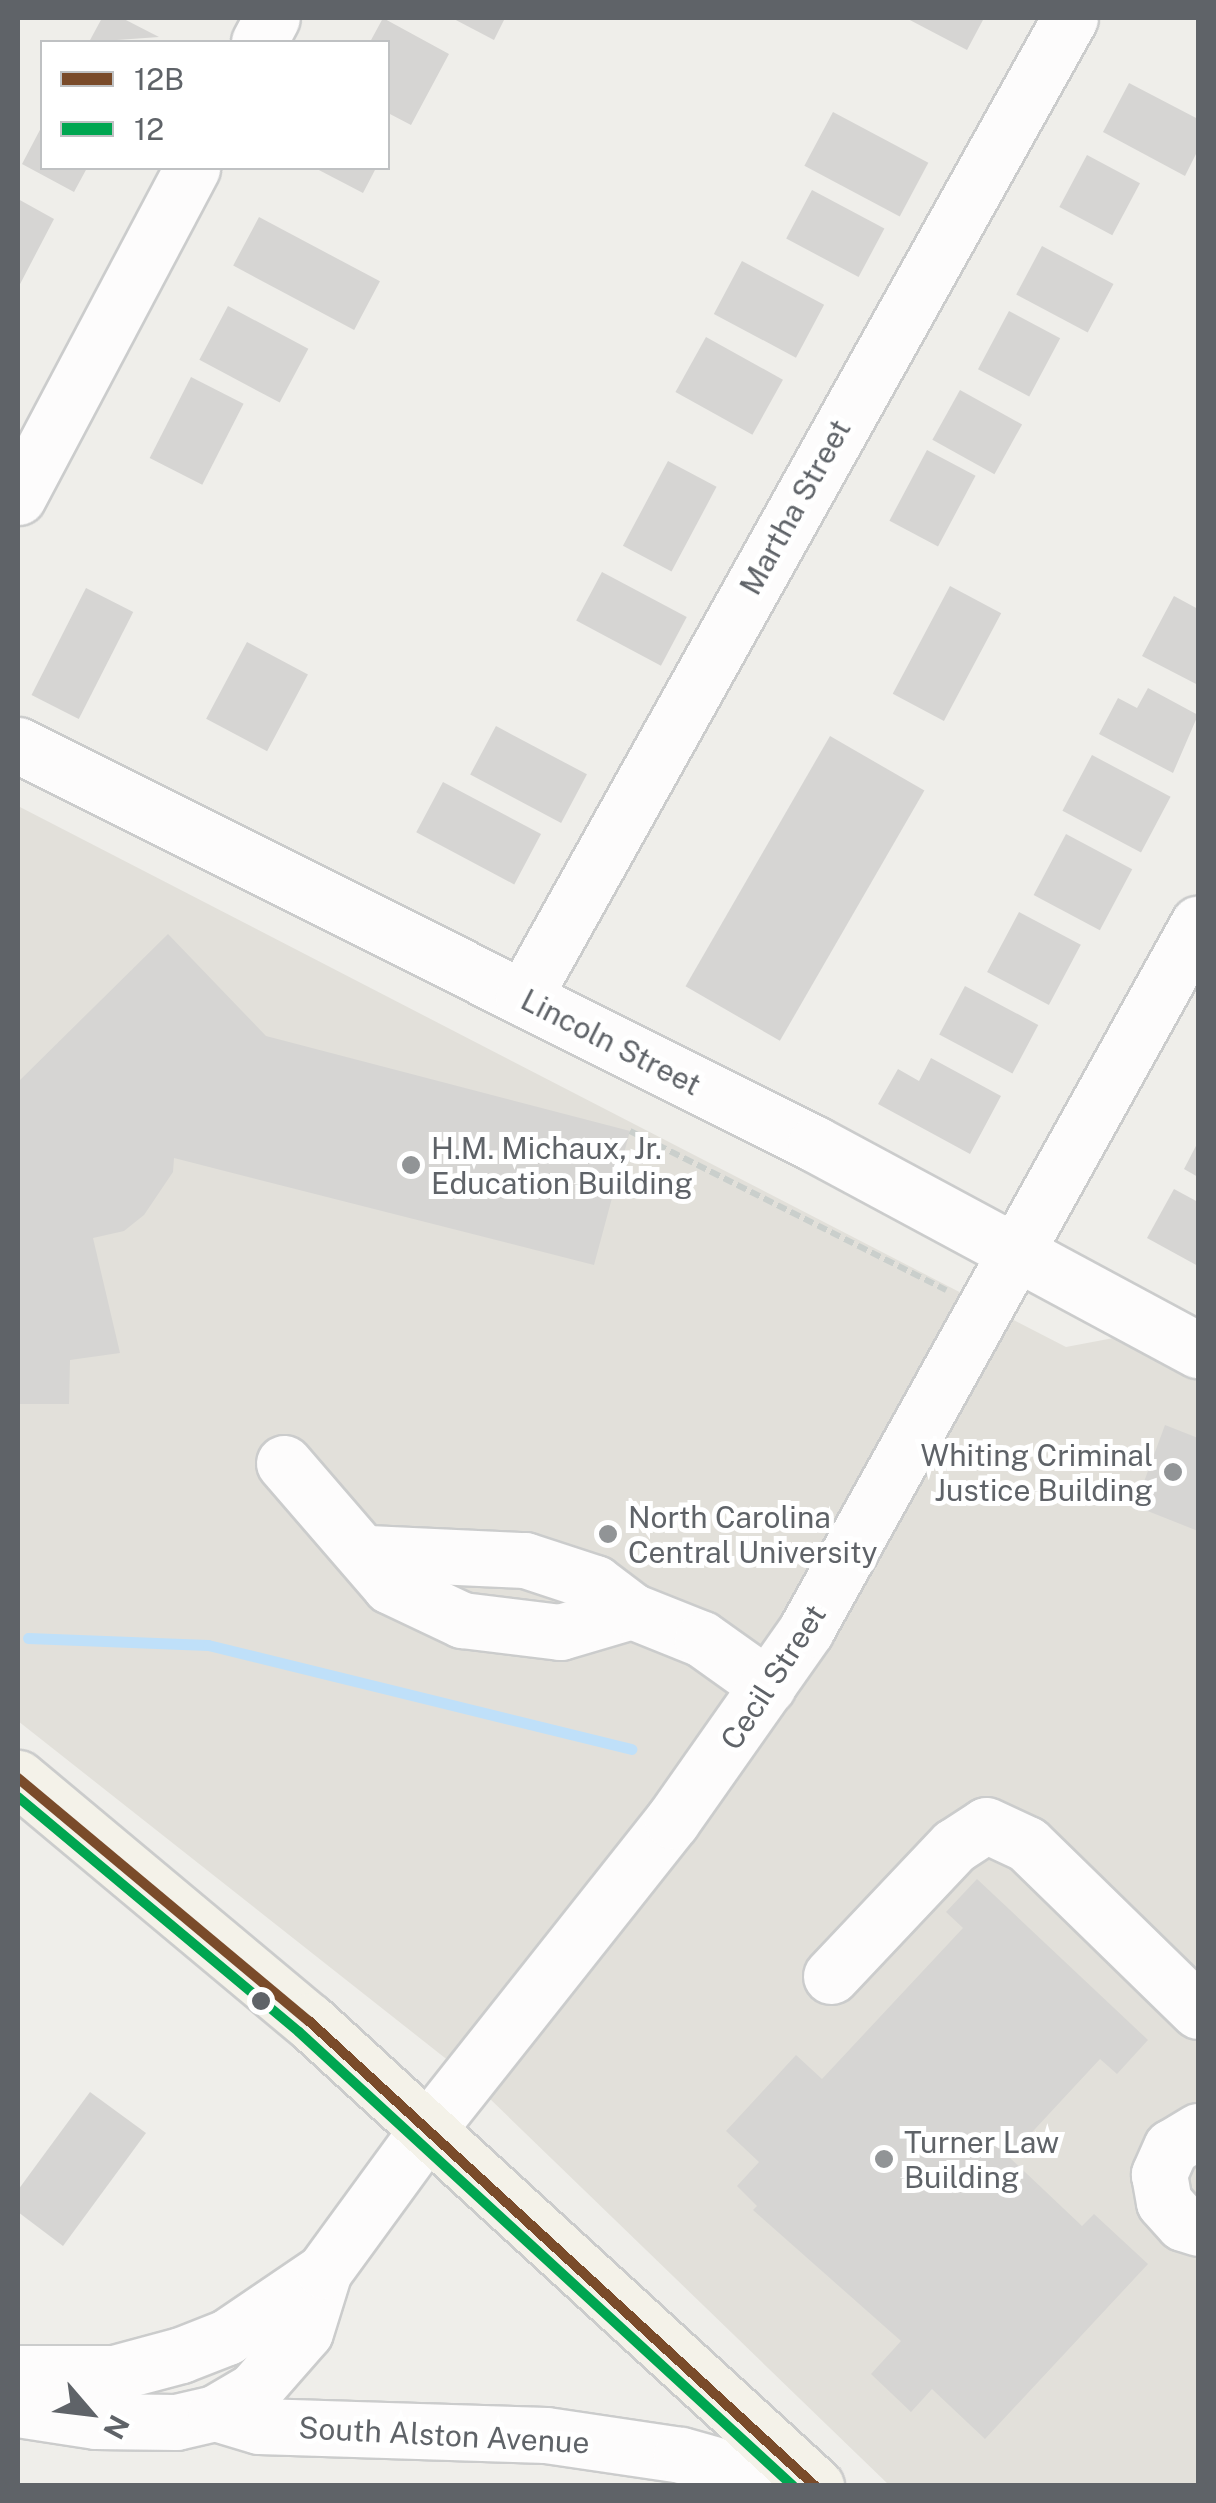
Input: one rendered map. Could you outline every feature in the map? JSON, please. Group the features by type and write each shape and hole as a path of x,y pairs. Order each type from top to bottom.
{"main road":[{"path":"18,1778 309,2021 816,2486"}],"street":[{"path":"260,40 272,18"},
{"name":"Martha Street","path":"523,998 1070,18"},
{"path":"18,497 191,170"},
{"name":"Lincoln Street","path":"18,745 523,998 1198,1350"},
{"name":"Cecil Street","path":"18,2409 96,2421 176,2422 214,2413 254,2390 305,2332 324,2271 427,2130 672,1821 768,1686 870,1525 1198,924"},
{"path":"284,1463 368,1553 525,1560 595,1583 632,1611 702,1639 768,1686"},
{"path":"831,1976 954,1846 986,1825 1027,1844 1198,2011"},
{"path":"1198,2131 1171,2147 1160,2174 1164,2202 1183,2223 1198,2228"},
{"name":"Cecil Street","path":"18,2372 114,2373 181,2355 227,2337 324,2271"},
{"name":"South Alston Avenue","path":"214,2413 260,2426 546,2435 681,2455 790,2486"}],"path":[{"path":"630,1131 958,1296"}],"shaded area":[{"name":"North Carolina Central University","path":"18,806 1066,1347 1198,1322 1198,2485 889,2485 459,2069 18,1721"}],"building":[{"path":"102,18 122,18 159,37 117,40 90,40"},
{"path":"383,18 449,54 411,125 390,114 390,40 371,40"},
{"path":"452,18 505,18 494,40"},
{"path":"906,18 984,18 967,50"},
{"path":"1129,83 1198,119 1198,150 1185,176 1103,132"},
{"path":"833,112 928,163 900,217 804,166"},
{"path":"40,130 40,170 86,170 74,192 22,164"},
{"path":"1087,155 1140,183 1112,235 1059,207"},
{"path":"319,170 375,170 363,193"},
{"path":"812,190 884,228 859,277 786,239"},
{"path":"18,199 54,219 18,288"},
{"path":"259,217 380,281 354,330 233,266"},
{"path":"1042,246 1114,284 1088,333 1016,295"},
{"path":"742,261 824,305 796,358 714,314"},
{"path":"228,306 308,349 280,403 199,360"},
{"path":"1009,311 1060,338 1029,397 978,369"},
{"path":"706,337 783,380 752,435 675,392"},
{"path":"191,377 244,404 202,485 150,458"},
{"path":"960,390 1022,424 994,474 932,440"},
{"path":"927,450 976,476 938,546 889,521"},
{"path":"668,461 717,487 671,572 623,546"},
{"path":"602,572 687,617 661,666 576,621"},
{"path":"950,586 1001,613 944,721 893,694"},
{"path":"86,588 133,612 79,719 32,695"},
{"path":"1174,596 1198,609 1198,685 1142,656"},
{"path":"247,642 308,674 267,751 206,719"},
{"path":"1148,688 1198,715 1173,773 1099,734 1118,698 1137,708"},
{"path":"496,726 587,774 561,823 470,775"},
{"path":"830,736 924,790 780,1041 686,986"},
{"path":"1092,755 1171,797 1141,852 1062,811"},
{"path":"443,782 541,834 514,884 416,832"},
{"path":"1066,834 1132,869 1100,930 1034,895"},
{"path":"1019,912 1081,945 1049,1005 987,972"},
{"name":"H.M. Michaux, Jr. Education Building","path":"168,934 266,1036 630,1131 594,1265 174,1158 173,1172 144,1215 124,1231 93,1238 120,1353 70,1360 69,1404 18,1404 18,1082"},
{"path":"965,986 1038,1025 1012,1074 939,1035"},
{"path":"931,1058 1001,1096 970,1154 878,1104 898,1069 919,1081"},
{"path":"1198,1142 1198,1177 1184,1169"},
{"path":"1174,1189 1198,1202 1198,1266 1147,1238"},
{"name":"Whiting Criminal Justice Building","path":"1165,1425 1198,1438 1198,1531 1135,1506"},
{"name":"Turner Law Building","path":"977,1879 1148,2040 1117,2074 1100,2059 1009,2157 1082,2226 1094,2214 1148,2264 985,2439 932,2389 911,2412 871,2374 901,2341 753,2210 757,2206 737,2186 759,2162 726,2131 796,2055 822,2079 963,1928 946,1912"},
{"path":"90,2092 146,2133 63,2246 18,2212 18,2190"}],"waterway":[{"path":"28,1638 208,1645 631,1749"}],"transit line":[{"name":"12B","path":"18,1778 309,2021 815,2486"},
{"name":"12","path":"18,1797 299,2032 793,2486"}],"place":[{"name":"H.M. Michaux, Jr. Education Building","path":"411,1165"},
{"name":"Whiting Criminal Justice Building","path":"1173,1472"},
{"name":"North Carolina Central University","path":"608,1534"},
{"name":"Turner Law Building","path":"884,2159"}]}
